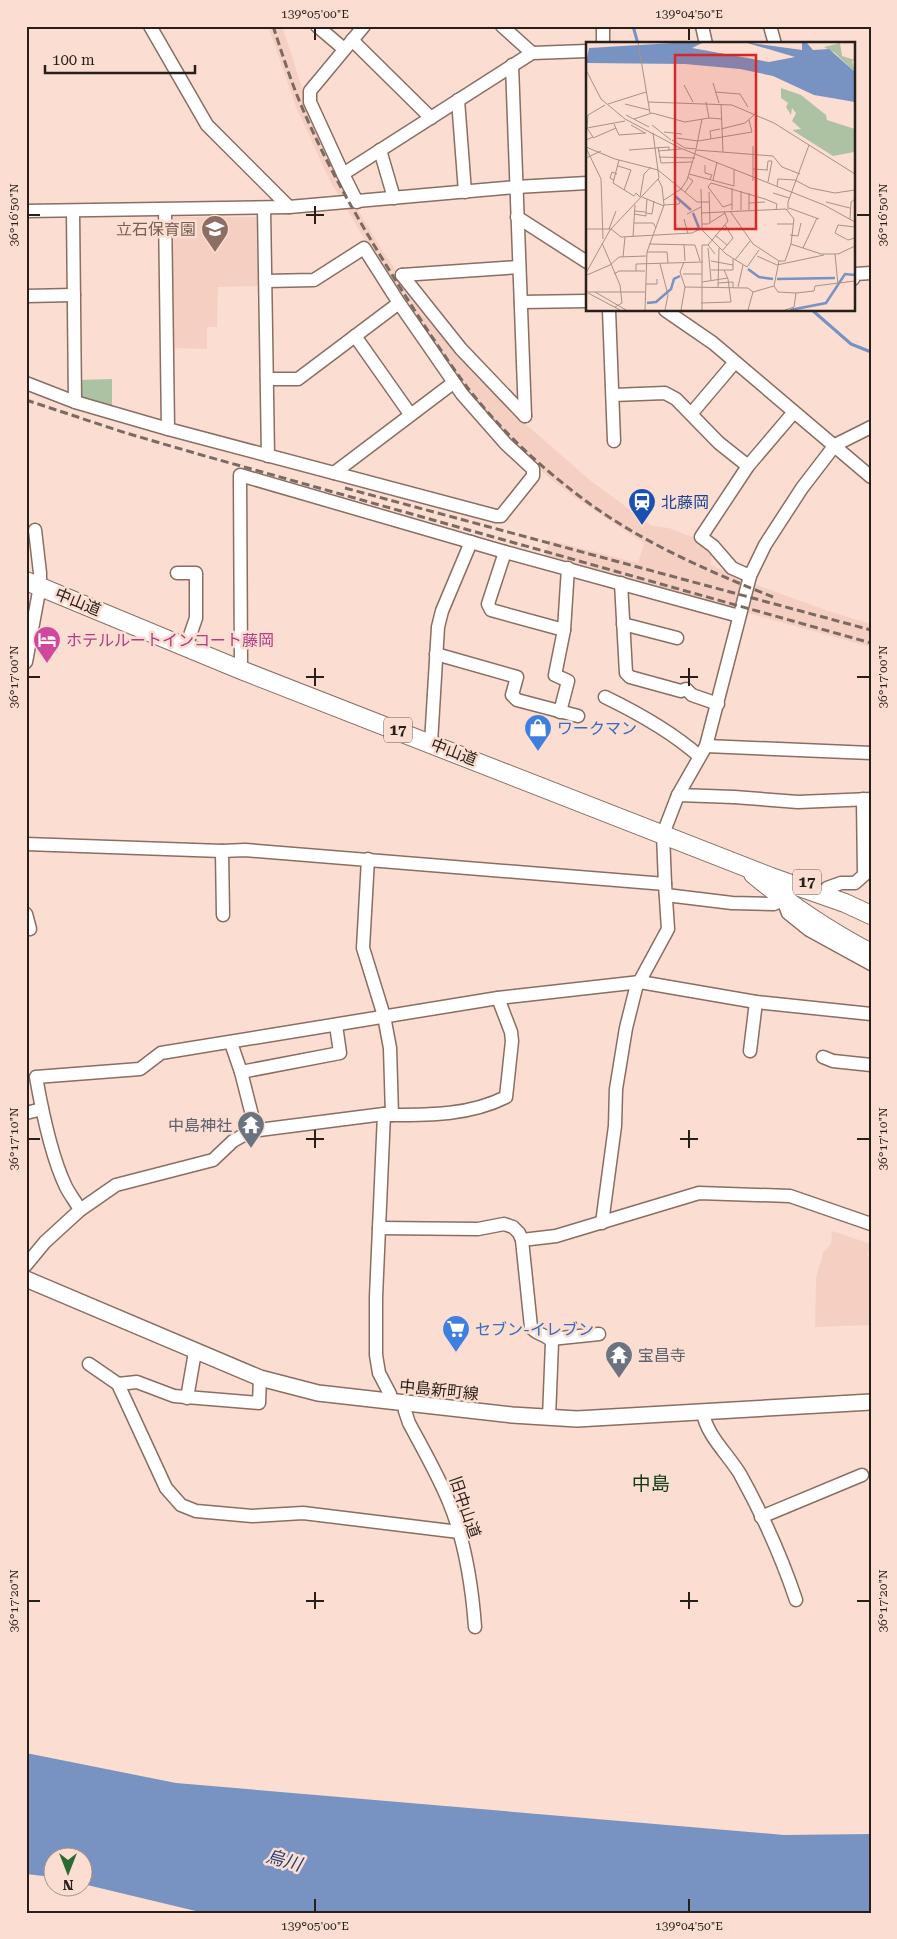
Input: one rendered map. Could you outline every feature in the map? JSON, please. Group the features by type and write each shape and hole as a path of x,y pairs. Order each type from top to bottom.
{"highway":[{"name":"中山道","path":"33,584 241,670 771,877 845,903 871,916"},
{"name":"17","path":"741,864 871,903"},
{"path":"741,864 783,900 833,933 871,953"},
{"name":"中山道","path":"771,877 871,927"}],"main road":[{"name":"中島新町線","path":"26,1279 194,1352 260,1378 306,1392 549,1418 577,1419 871,1402"}],"street":[{"path":"150,26 208,125 289,207"},
{"path":"317,26 348,45 431,118"},
{"path":"357,202 310,102 309,95 310,91 364,26"},
{"path":"502,26 532,53"},
{"path":"603,26 603,42"},
{"path":"702,26 706,42"},
{"path":"770,26 774,42"},
{"path":"343,174 532,53 586,51"},
{"path":"512,65 525,416 460,349 402,275 519,267"},
{"path":"458,100 465,192"},
{"path":"380,150 394,198"},
{"path":"26,211 289,207 516,187 586,183"},
{"path":"264,208 268,456"},
{"path":"165,210 168,429"},
{"path":"73,211 75,402"},
{"path":"517,217 586,261"},
{"path":"26,384 75,402 168,429 501,516 533,476 533,469 506,444 453,383 399,304 364,248 314,280 266,281"},
{"path":"854,276 855,274 871,273"},
{"path":"26,296 74,294"},
{"path":"521,302 586,301"},
{"path":"267,379 298,379 399,304"},
{"path":"609,311 614,441"},
{"path":"666,311 714,343 871,477"},
{"path":"355,336 410,414"},
{"path":"691,414 735,362"},
{"path":"334,473 453,383"},
{"path":"612,395 665,393 676,399 719,443 748,466"},
{"path":"750,576 732,568 713,546 701,537 748,466 794,412"},
{"path":"602,1223 615,1126 616,1089 626,1028 640,982 668,929 663,834 678,795 702,751 718,704 750,576 765,545 802,488 835,445 871,427"},
{"path":"241,670 240,475 506,552 739,616"},
{"path":"26,662 33,584 40,572 35,530"},
{"path":"431,743 436,654 442,611 471,542"},
{"path":"506,552 488,604 492,610 564,630"},
{"path":"560,712 568,681 555,675 564,630 568,568"},
{"path":"177,573 196,573 196,618 186,647"},
{"path":"621,583 626,673 630,677 681,691 686,689 692,695 718,704"},
{"path":"623,624 677,638"},
{"path":"436,654 516,677 512,695 517,700 578,716"},
{"path":"605,697 629,709 684,743 702,751 871,753"},
{"path":"678,795 798,802 867,799 868,863 864,875 855,883 842,883 826,888"},
{"path":"26,844 245,850 368,859 666,890 732,902 774,904 783,900 788,913 809,930 871,964"},
{"path":"222,850 223,915"},
{"name":"旧中山道","path":"368,859 363,948 384,1016 390,1048 388,1114 380,1228 376,1355 380,1373 390,1394 405,1411 409,1423 449,1503 458,1532 474,1606 475,1627"},
{"path":"80,1210 66,1186 42,1109 36,1077 140,1069 161,1053 498,998 640,982 756,1002 871,1014"},
{"path":"26,1264 45,1242 80,1210 116,1185 213,1160 233,1142 251,1131 388,1114 445,1114 476,1108 506,1097 512,1041 511,1032 498,998"},
{"path":"750,1050 756,1002"},
{"path":"241,1072 340,1053 336,1025"},
{"path":"231,1043 241,1072 256,1131"},
{"path":"823,1057 833,1061 871,1065"},
{"path":"26,1113 42,1109"},
{"path":"522,1240 556,1236 699,1193 790,1196 871,1224"},
{"path":"380,1228 478,1229 504,1224 513,1227 519,1233 522,1240 531,1326 534,1332 551,1339 598,1334"},
{"path":"549,1418 551,1339"},
{"path":"187,1398 194,1352"},
{"path":"89,1364 118,1384 166,1488 180,1505 196,1512 252,1516 303,1513 458,1532"},
{"path":"118,1384 137,1382 174,1396 187,1398 259,1403 260,1378"},
{"path":"703,1412 707,1425 739,1474 761,1517 796,1600"},
{"path":"761,1517 862,1475"}],"shaded area":[{"path":"268,26 282,26 307,103 355,205 382,250 432,325 522,421 591,481 652,526 669,528 700,540 712,550 711,565 748,582 831,612 871,624 871,647 545,557 549,540 638,563 644,543 574,497 526,459 464,392 374,255 330,181 296,107"},
{"name":"立石保育園","path":"174,217 255,217 260,221 260,286 218,287 217,327 207,327 207,349 171,348 169,221"},
{"path":"832,1231 871,1244 871,1249 867,1255 871,1258 871,1325 815,1327 816,1278 823,1253 831,1244"}],"green space":[{"path":"112,379 112,408 84,399 79,393 79,380"}],"water":[{"name":"烏川","path":"26,1753 176,1783 784,1835 871,1834 871,1913 204,1913 92,1886 92,1846 42,1846 42,1876 26,1874"}],"waterway":[{"path":"633,26 637,42"},
{"path":"813,311 851,344 871,352"}],"railway":[{"path":"273,26 301,105 347,199 387,267 433,339 467,387 491,416 545,468 597,509 670,552 773,597"},
{"path":"26,400 126,433 198,454 871,643"},
{"path":"345,488 871,630"}],"place":[{"name":"立石保育園","path":"215,253"},
{"name":"北藤岡","path":"642,526"},
{"name":"ホテルルートインコート藤岡","path":"47,664"},
{"name":"ワークマン","path":"538,752"},
{"name":"中島神社","path":"251,1149"},
{"name":"セブン-イレブン","path":"456,1353"},
{"name":"宝昌寺","path":"619,1379"}],"district":[{"name":"中島","path":"651,1483"}]}
